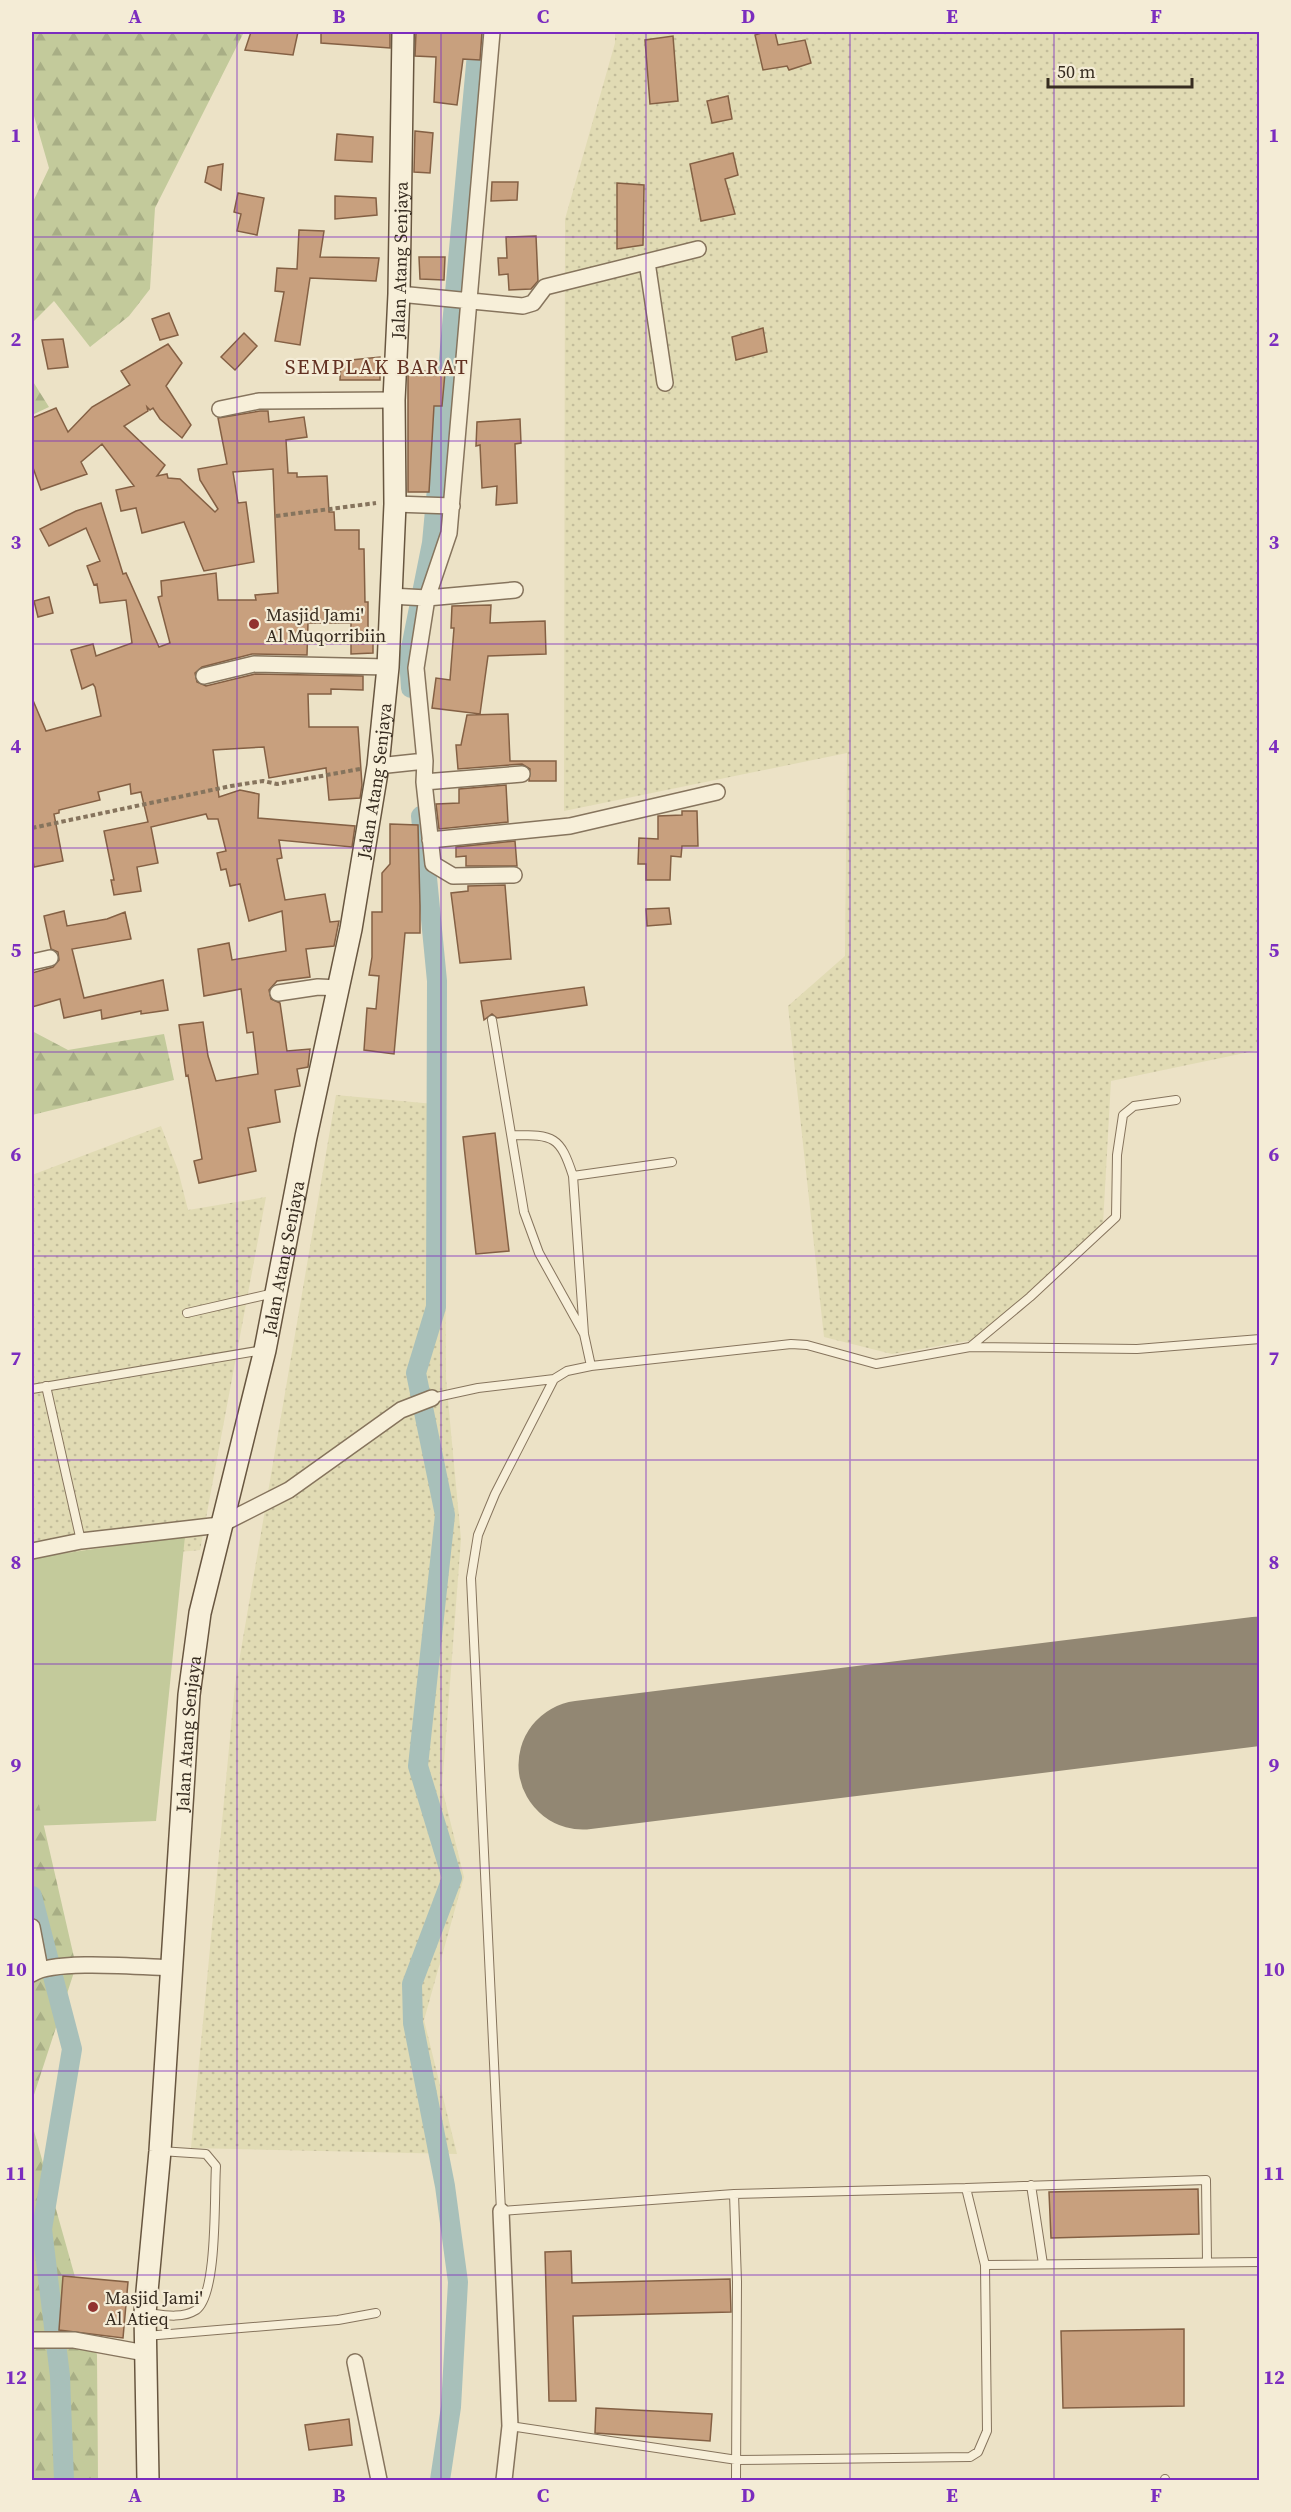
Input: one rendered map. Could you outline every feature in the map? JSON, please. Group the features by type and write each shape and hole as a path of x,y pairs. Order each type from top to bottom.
{"main road":[{"name":"Jalan Atang Senjaya","path":"148,2481 145,2313 160,2151 189,1695 200,1613 265,1350 306,1137 340,988 378,766 394,596 394,400 399,294 403,32"}],"street":[{"path":"492,32 446,548 425,598 416,668 424,782 433,864 453,876 514,875"},
{"path":"399,294 468,302 528,305 545,287 698,249"},
{"path":"646,262 665,383"},
{"path":"220,409 259,401 394,400"},
{"path":"395,502 448,506"},
{"path":"394,596 425,598 515,590"},
{"path":"204,676 254,664 388,667"},
{"path":"378,766 423,761"},
{"path":"424,782 522,774"},
{"path":"430,840 570,826 717,792"},
{"path":"32,962 50,958"},
{"path":"278,993 318,987 340,988"},
{"path":"32,1551 81,1540 220,1525 289,1490 408,1406 432,1398"},
{"path":"32,1928 39,1970 98,1966 171,1968"},
{"path":"501,2211 510,2426 504,2481"},
{"path":"37,2340 145,2345"},
{"path":"355,2362 379,2481"}],"lane":[{"path":"492,1020 530,1233 584,1334"},
{"path":"970,1347 1029,1297 1116,1217 1117,1155 1123,1115 1134,1106 1176,1100"},
{"path":"513,1135 545,1135 558,1142 565,1152 573,1176 584,1334 591,1366"},
{"path":"573,1176 672,1162"},
{"path":"187,1313 276,1293"},
{"path":"432,1398 478,1388 554,1379 567,1371 591,1366 791,1344 807,1345 876,1364 970,1347 1137,1348 1260,1339"},
{"path":"32,1389 265,1350"},
{"path":"554,1379 495,1494 478,1535 471,1578 501,2211 734,2194 1206,2180 1207,2261"},
{"path":"46,1386 81,1540"},
{"path":"145,2313 185,2315 199,2309 211,2284 216,2166 206,2154 160,2151"},
{"path":"1031,2186 1043,2264"},
{"path":"510,2426 737,2460 970,2457 978,2452 987,2431 985,2265 966,2188"},
{"path":"734,2194 736,2481"},
{"path":"985,2265 1260,2262"},
{"path":"145,2345 376,2313"}],"path":[{"path":"276,516 395,502"},
{"path":"32,828 231,786 263,781 277,784 378,766"}],"shaded area":[{"path":"615,32 1259,32 1259,1050 1111,1081 1103,1224 984,1338 892,1354 824,1337 788,1006 845,956 847,753 564,811 565,219 615,43"},
{"path":"336,1095 445,1105 446,1379 461,1539 442,1788 464,1877 424,2020 457,2154 191,2148 235,1685"},
{"path":"161,1126 178,1170 188,1210 266,1197 200,1550 32,1566 32,1175"}],"green space":[{"path":"32,32 244,32 155,208 150,289 129,316 90,347 54,301 32,323 32,204 49,168 32,109"},
{"path":"32,380 49,407 32,415"},
{"path":"32,1031 68,1050 164,1034 174,1080 32,1115"},
{"path":"185,1536 156,1821 32,1826 32,1558"},
{"path":"32,1774 76,1966 32,2101"},
{"path":"32,2124 97,2355 98,2480 32,2480"}],"building":[{"path":"251,32 298,32 293,55 245,50"},
{"path":"321,32 390,32 390,48 321,43"},
{"path":"416,32 482,32 480,60 463,59 457,105 434,102 436,57 415,56"},
{"path":"775,32 778,45 805,40 811,63 789,70 787,66 763,70 755,35"},
{"path":"673,36 678,101 650,104 645,40"},
{"path":"728,96 732,119 712,123 707,101"},
{"path":"415,131 433,133 430,173 414,172"},
{"path":"337,134 373,137 372,162 335,160"},
{"path":"733,153 738,175 725,179 735,214 701,221 690,164"},
{"path":"223,164 221,190 205,182 208,167"},
{"path":"492,182 518,182 517,200 491,201"},
{"path":"617,183 644,185 643,245 617,249"},
{"path":"238,193 264,198 257,235 237,231 241,214 234,212"},
{"path":"335,196 376,198 377,215 335,219"},
{"path":"299,230 324,231 320,257 379,258 376,281 310,278 300,345 275,341 284,292 275,291 277,268 297,269"},
{"path":"536,236 538,281 531,289 509,290 508,274 499,275 498,258 507,258 506,237"},
{"path":"419,257 445,257 444,280 420,279"},
{"path":"169,313 178,335 160,340 152,319"},
{"path":"763,328 767,352 736,360 732,337"},
{"path":"244,333 257,346 235,370 221,357"},
{"path":"63,339 68,367 48,369 42,340"},
{"path":"168,344 182,363 166,386 191,425 182,438 160,419 153,408 150,410 147,407 148,411 124,426 165,465 157,476 167,474 168,478 180,479 215,512 218,509 200,480 198,469 227,464 218,418 260,411 268,411 269,422 304,417 307,437 286,440 288,473 297,473 297,477 327,476 329,512 334,512 335,530 359,530 359,549 364,549 368,635 373,635 373,653 351,654 351,623 308,623 307,655 252,654 202,667 195,673 197,682 206,686 255,674 363,676 363,690 331,689 331,694 308,694 309,727 358,727 362,785 360,798 329,800 326,768 269,778 264,747 213,750 219,797 240,790 259,794 258,818 355,826 352,847 279,840 282,858 277,859 285,900 325,894 330,922 339,921 334,946 306,949 310,977 277,981 269,990 271,999 280,1003 287,1051 310,1049 308,1067 297,1069 300,1086 275,1090 280,1122 248,1128 256,1171 199,1183 194,1161 202,1159 179,1025 203,1022 208,1056 216,1081 258,1074 253,1032 247,1033 241,989 204,996 198,949 229,943 232,960 286,951 282,911 249,921 240,884 230,886 226,869 221,870 217,853 226,851 218,819 208,819 206,814 151,827 158,863 137,867 141,891 114,895 111,880 114,880 104,831 148,822 141,792 131,794 130,784 98,792 100,800 59,810 59,813 54,814 63,861 34,867 32,854 32,698 46,731 101,716 95,687 93,684 82,689 71,650 93,644 96,656 132,643 126,600 100,603 97,584 94,585 87,566 100,561 86,528 49,546 40,529 76,511 101,503 123,574 126,573 159,647 170,643 158,597 162,596 161,581 216,573 218,600 256,600 255,595 278,593 273,469 233,472 238,503 246,502 254,562 204,571 184,522 142,533 136,508 121,511 116,490 134,486 102,444 81,462 87,474 41,490 32,465 32,418 56,408 68,432 92,407 130,385 121,371"},
{"path":"380,357 380,380 340,380 341,361"},
{"path":"408,370 445,373 442,406 434,406 429,492 408,492"},
{"path":"520,419 521,443 515,444 517,503 496,505 497,486 482,488 480,445 476,446 477,422"},
{"path":"49,597 53,613 38,617 34,601"},
{"path":"491,605 490,623 545,621 546,654 488,656 480,714 432,708 436,678 450,680 454,628 451,628 452,606"},
{"path":"508,714 510,761 556,761 556,781 529,781 530,769 522,764 458,769 456,745 461,745 467,715"},
{"path":"506,785 508,822 439,829 436,804 459,803 459,789"},
{"path":"682,811 697,811 698,846 682,846 681,857 671,856 670,880 646,880 646,864 638,864 639,838 658,839 658,816 682,815"},
{"path":"390,824 418,825 420,906 420,933 405,933 394,1054 364,1050 367,1008 376,1009 379,976 369,975 372,957 372,912 382,912 382,873 390,864"},
{"path":"515,841 517,866 466,866 466,856 456,857 456,847"},
{"path":"505,885 511,959 460,963 451,893 468,891 468,886"},
{"path":"669,908 671,924 647,926 646,909"},
{"path":"64,911 67,926 107,919 125,912 131,939 72,949 84,998 163,980 168,1010 141,1014 141,1011 102,1019 101,1010 64,1018 60,999 32,1007 32,973 53,967 59,960 58,952 51,949 44,916"},
{"path":"584,987 587,1005 497,1018 492,1014 484,1020 481,1001"},
{"path":"495,1133 509,1251 476,1254 463,1137"},
{"path":"1198,2189 1199,2234 1051,2238 1049,2192"},
{"path":"571,2251 572,2283 730,2279 731,2312 573,2316 576,2401 549,2401 545,2252"},
{"name":"Masjid Jami' Al Atieq","path":"63,2276 128,2282 123,2338 59,2330"},
{"path":"1184,2329 1184,2406 1063,2408 1061,2331"},
{"path":"596,2408 712,2414 710,2441 595,2433"},
{"path":"349,2419 352,2445 309,2450 305,2425"}],"waterway":[{"path":"411,688 409,658 432,543 479,32"},
{"path":"421,816 437,981 436,1307 416,1373 445,1515 418,1766 452,1878 412,1984 413,2023 445,2186 458,2282 451,2407 440,2480"},
{"path":"32,1896 72,2049 42,2229 60,2376 64,2480"}],"runway":[{"path":"583,1765 1260,1681"}],"place":[{"name":"Masjid Jami' Al Muqorribiin","path":"254,624"},
{"name":"Masjid Jami' Al Atieq","path":"93,2307"}],"district":[{"name":"SEMPLAK BARAT","path":"377,366"}]}
